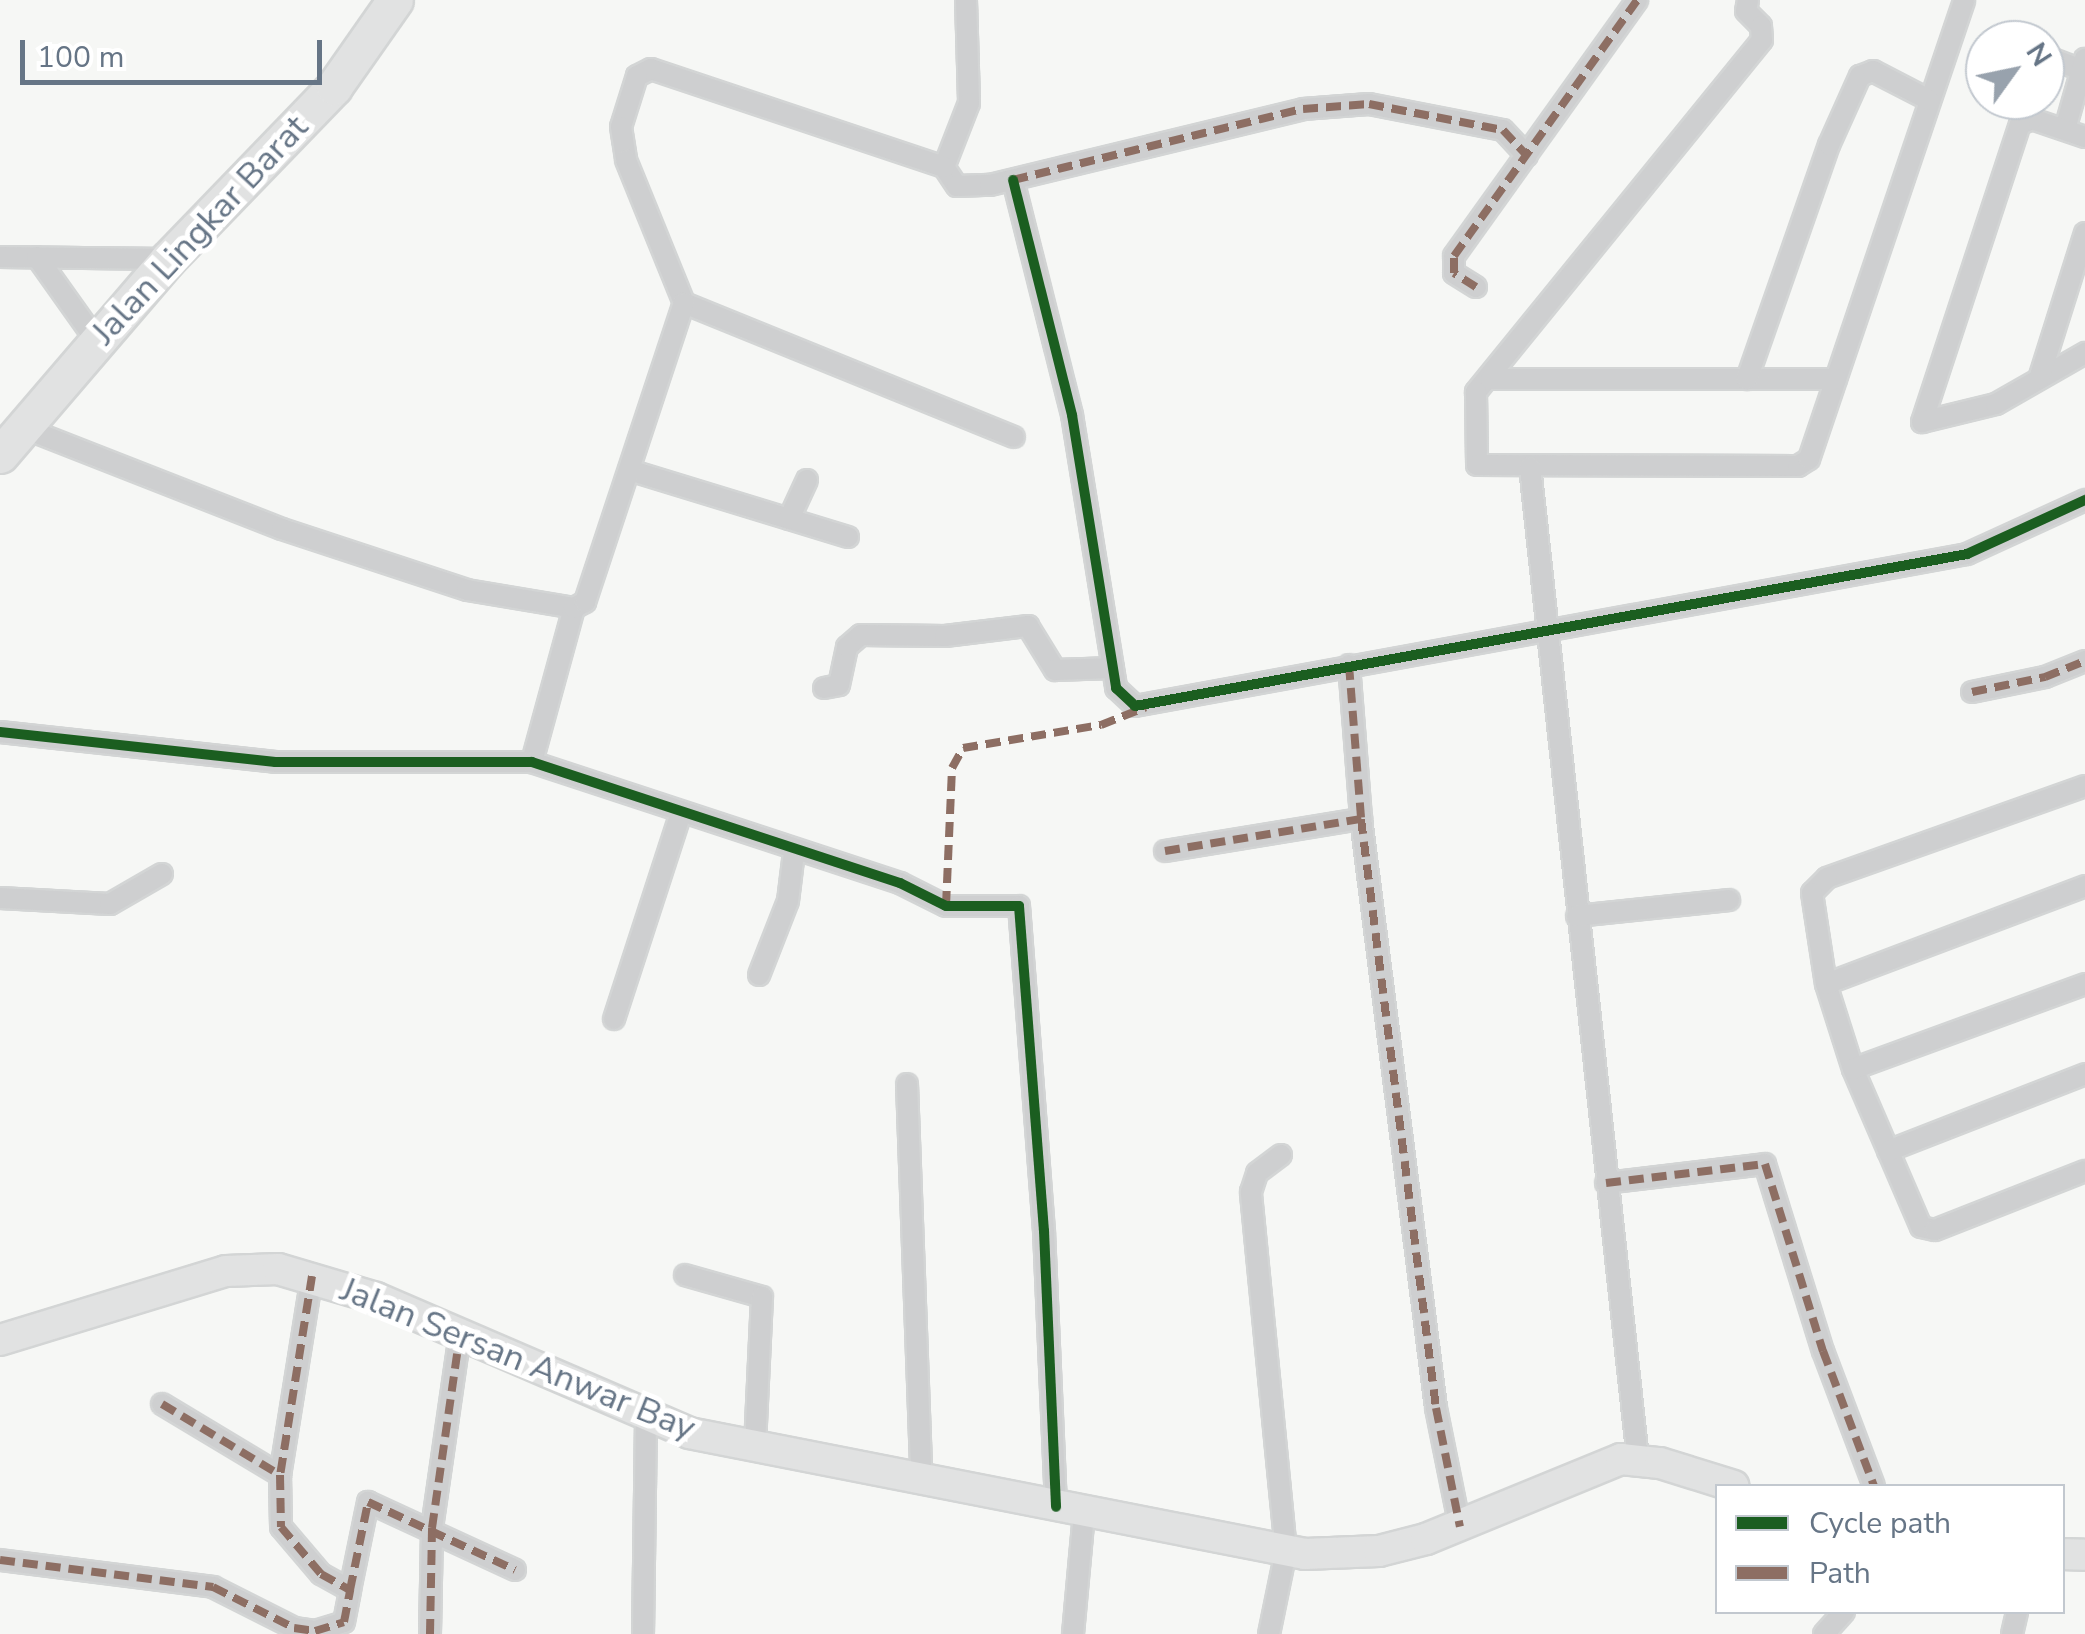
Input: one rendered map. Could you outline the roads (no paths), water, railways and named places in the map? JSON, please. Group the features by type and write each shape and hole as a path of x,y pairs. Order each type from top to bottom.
{"highway":[{"name":"Jalan Lingkar Barat","path":"10,440 168,260 334,87 394,0"}],"main road":[{"name":"Jalan Sersan Anwar Bay","path":"0,1340 252,1266 312,1276 460,1334 646,1420 754,1448 921,1474 1070,1509 1286,1551 1379,1551 1460,1527 1591,1467 1638,1459 1727,1484"}],"street":[{"path":"944,167 969,103 966,0"},
{"path":"1476,287 1460,279 1452,261 1637,0"},
{"path":"1748,0 1746,11 1760,26 1762,40 1476,396 1476,463 1530,467 1803,464 1836,379 1964,0"},
{"path":"2065,128 2083,65"},
{"path":"10,440 448,584 574,608 585,602 684,303 622,144 623,115 642,70 944,167 957,186 1013,180 1303,109 1369,104 1504,130 1527,156"},
{"path":"1747,379 1828,145 1860,76 1872,71 1929,100"},
{"path":"2085,137 2032,119 2020,124 1922,422 1978,411 2085,354"},
{"path":"1013,180 1072,415 1121,699 1148,706 1349,665 1968,554 2085,500"},
{"path":"2039,379 2084,242"},
{"path":"0,257 168,260"},
{"path":"38,257 96,340"},
{"path":"684,303 1014,437"},
{"path":"1491,379 1836,379"},
{"path":"1530,467 1638,1459"},
{"path":"630,470 848,537"},
{"path":"789,519 807,480"},
{"path":"532,762 574,608"},
{"path":"824,688 839,685 847,647 861,635 1028,626 1055,670 1113,668"},
{"path":"1972,692 2045,678 2085,661"},
{"path":"1349,665 1361,819 1436,1408 1460,1527"},
{"path":"0,732 275,762 532,762 794,852 900,883 946,906 1019,906 1070,1509 1073,1634"},
{"path":"2085,786 1820,881 1812,908 1826,984 1853,1070 1918,1224 1929,1230 2085,1170"},
{"path":"614,1019 681,813"},
{"path":"1164,850 1361,819"},
{"path":"759,975 788,901 794,852"},
{"path":"0,898 110,904 162,874"},
{"path":"1826,984 2085,886"},
{"path":"1577,916 1729,900"},
{"path":"1853,1070 2085,984"},
{"path":"1888,1151 2085,1074"},
{"path":"907,1084 921,1474"},
{"path":"1269,1634 1286,1551 1251,1192 1262,1166 1281,1155"},
{"path":"1606,1183 1766,1164 1822,1351 1873,1484"},
{"path":"312,1276 280,1475 281,1527 320,1574 350,1590"},
{"path":"685,1276 762,1297 754,1448"},
{"path":"430,1634 432,1528 460,1334"},
{"path":"162,1404 280,1475"},
{"path":"643,1634 646,1420"},
{"path":"0,1560 213,1587 294,1628 315,1632 344,1622 364,1505 381,1504 514,1570"},
{"path":"1824,1634 1842,1614"}]}
